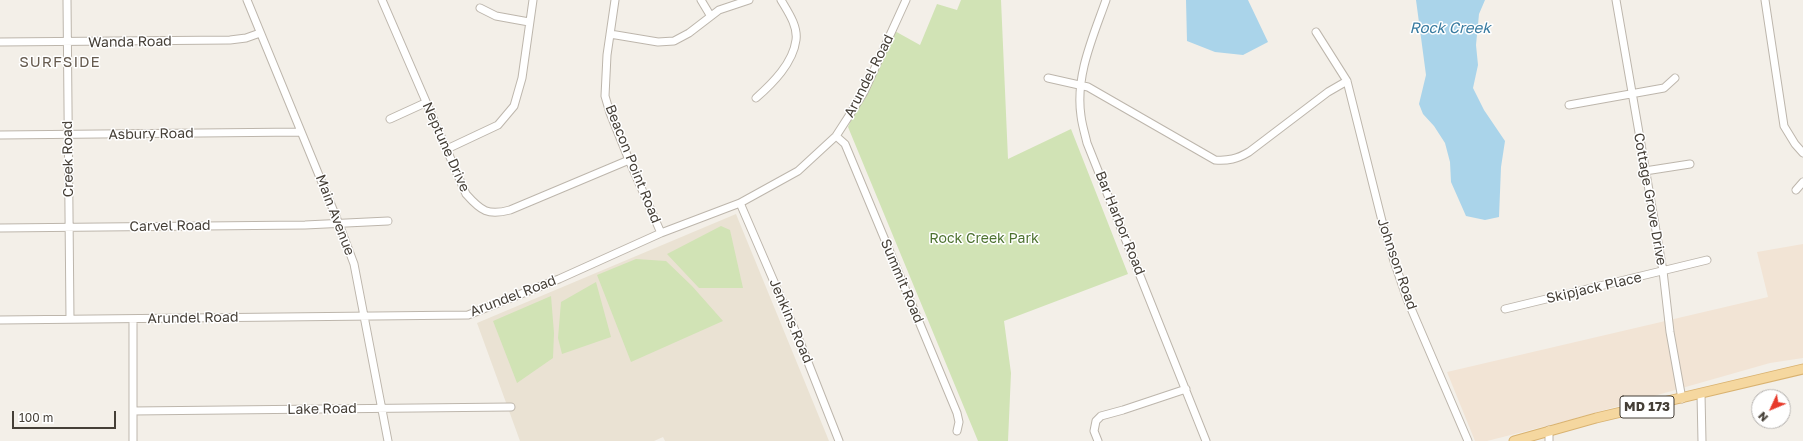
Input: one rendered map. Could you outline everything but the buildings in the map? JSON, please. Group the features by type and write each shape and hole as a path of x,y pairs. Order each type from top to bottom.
{"main road":[{"name":"MD 173","path":"1514,441 1549,430 1803,369"}],"street":[{"name":"Creek Road","path":"67,0 67,135 70,319"},
{"name":"Main Avenue","path":"247,0 354,264 388,441"},
{"name":"Neptune Drive","path":"382,0 425,103 466,194 482,211 500,213 510,210 629,160"},
{"path":"447,149 498,125 514,106 522,78 533,0"},
{"name":"Beacon Point Road","path":"615,0 607,55 605,96 610,113 629,160 661,233"},
{"path":"701,0 710,15"},
{"path":"610,34 658,42 674,41 689,33 710,15 728,6 749,0"},
{"path":"756,98 780,73 788,61 797,39 793,20 781,0"},
{"name":"Arundel Road","path":"0,320 468,315 559,279 661,233 740,203 798,171 836,136 864,92 906,0"},
{"name":"Bar Harbor Road","path":"1106,0 1086,60 1080,85 1081,115 1087,143 1206,441"},
{"name":"Cottage Grove Drive","path":"1616,0 1663,271 1670,332 1682,399"},
{"path":"1765,0 1784,126 1795,144 1803,153"},
{"path":"480,8 496,16 529,22"},
{"name":"Johnson Road","path":"1316,32 1347,81 1382,221 1394,261 1407,299 1468,441"},
{"name":"Wanda Road","path":"0,42 67,43 230,40 246,38 260,33"},
{"path":"1048,78 1088,87 1215,160 1226,161 1237,158 1249,152 1328,92 1347,81"},
{"path":"1569,105 1664,88 1675,78"},
{"path":"390,119 425,103"},
{"name":"Asbury Road","path":"0,136 301,132"},
{"name":"Summit Road","path":"836,136 845,144 957,413 959,422 957,431"},
{"path":"1646,171 1690,164"},
{"path":"1796,190 1803,182"},
{"name":"Jenkins Road","path":"740,203 800,342 839,441"},
{"name":"Carvel Road","path":"0,228 339,224 388,221"},
{"name":"Skipjack Place","path":"1505,309 1707,260"},
{"path":"133,319 133,441"},
{"path":"1098,441 1094,431 1096,421 1101,416 1186,389"},
{"path":"1701,394 1702,441"},
{"name":"Lake Road","path":"133,411 511,407"},
{"path":"1548,441 1549,430"}],"shaded area":[{"path":"736,214 829,441 665,441 663,437 654,441 520,441 477,323"},
{"path":"1803,244 1803,358 1770,363 1566,421 1487,441 1475,441 1447,372 1768,297 1757,252"}],"green space":[{"name":"Rock Creek Park","path":"961,0 1001,0 1008,159 1071,129 1128,274 1004,321 1011,373 1008,441 978,441 848,127 893,30 920,45 937,4 957,10"},
{"path":"721,226 730,230 743,288 699,288 667,254"},
{"path":"636,259 666,261 692,286 723,321 631,362 597,275"},
{"path":"596,282 611,337 562,354 558,338 561,302"},
{"path":"551,296 554,333 553,358 517,383 493,321"}],"water":[{"path":"1186,0 1248,0 1268,42 1243,55 1215,52 1187,41"},
{"name":"Rock Creek","path":"1416,0 1485,0 1479,14 1476,45 1478,65 1473,88 1484,110 1505,141 1501,167 1499,217 1485,220 1466,216 1451,182 1450,162 1445,143 1434,126 1423,114 1419,104 1426,75"}],"district":[{"name":"SURFSIDE","path":"60,62"}]}
